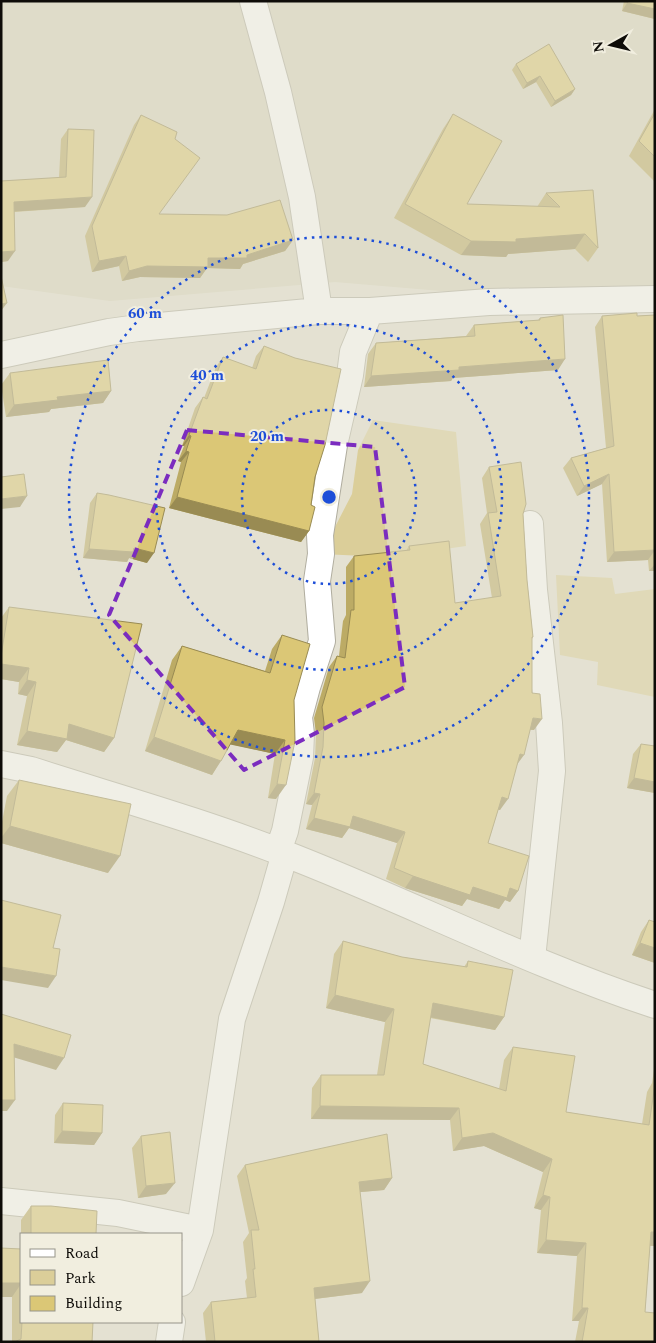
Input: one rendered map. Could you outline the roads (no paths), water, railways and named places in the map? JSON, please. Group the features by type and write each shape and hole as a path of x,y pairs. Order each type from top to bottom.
{"street":[{"path":"253,1 278,92 302,197 318,311"},
{"path":"1,355 108,332 318,311 370,311 489,302 655,300"},
{"path":"182,1280 200,1230 232,1019 271,902 300,757 301,734 299,717 322,641 317,581 321,554 320,535 334,445 350,375 353,352 370,311"},
{"path":"530,524 534,590 549,723 552,771 532,958"},
{"path":"1,764 31,770 238,836 281,852 532,958 627,996 655,1004"},
{"path":"1,1201 118,1212 200,1230"},
{"path":"169,1342 172,1323"}]}
